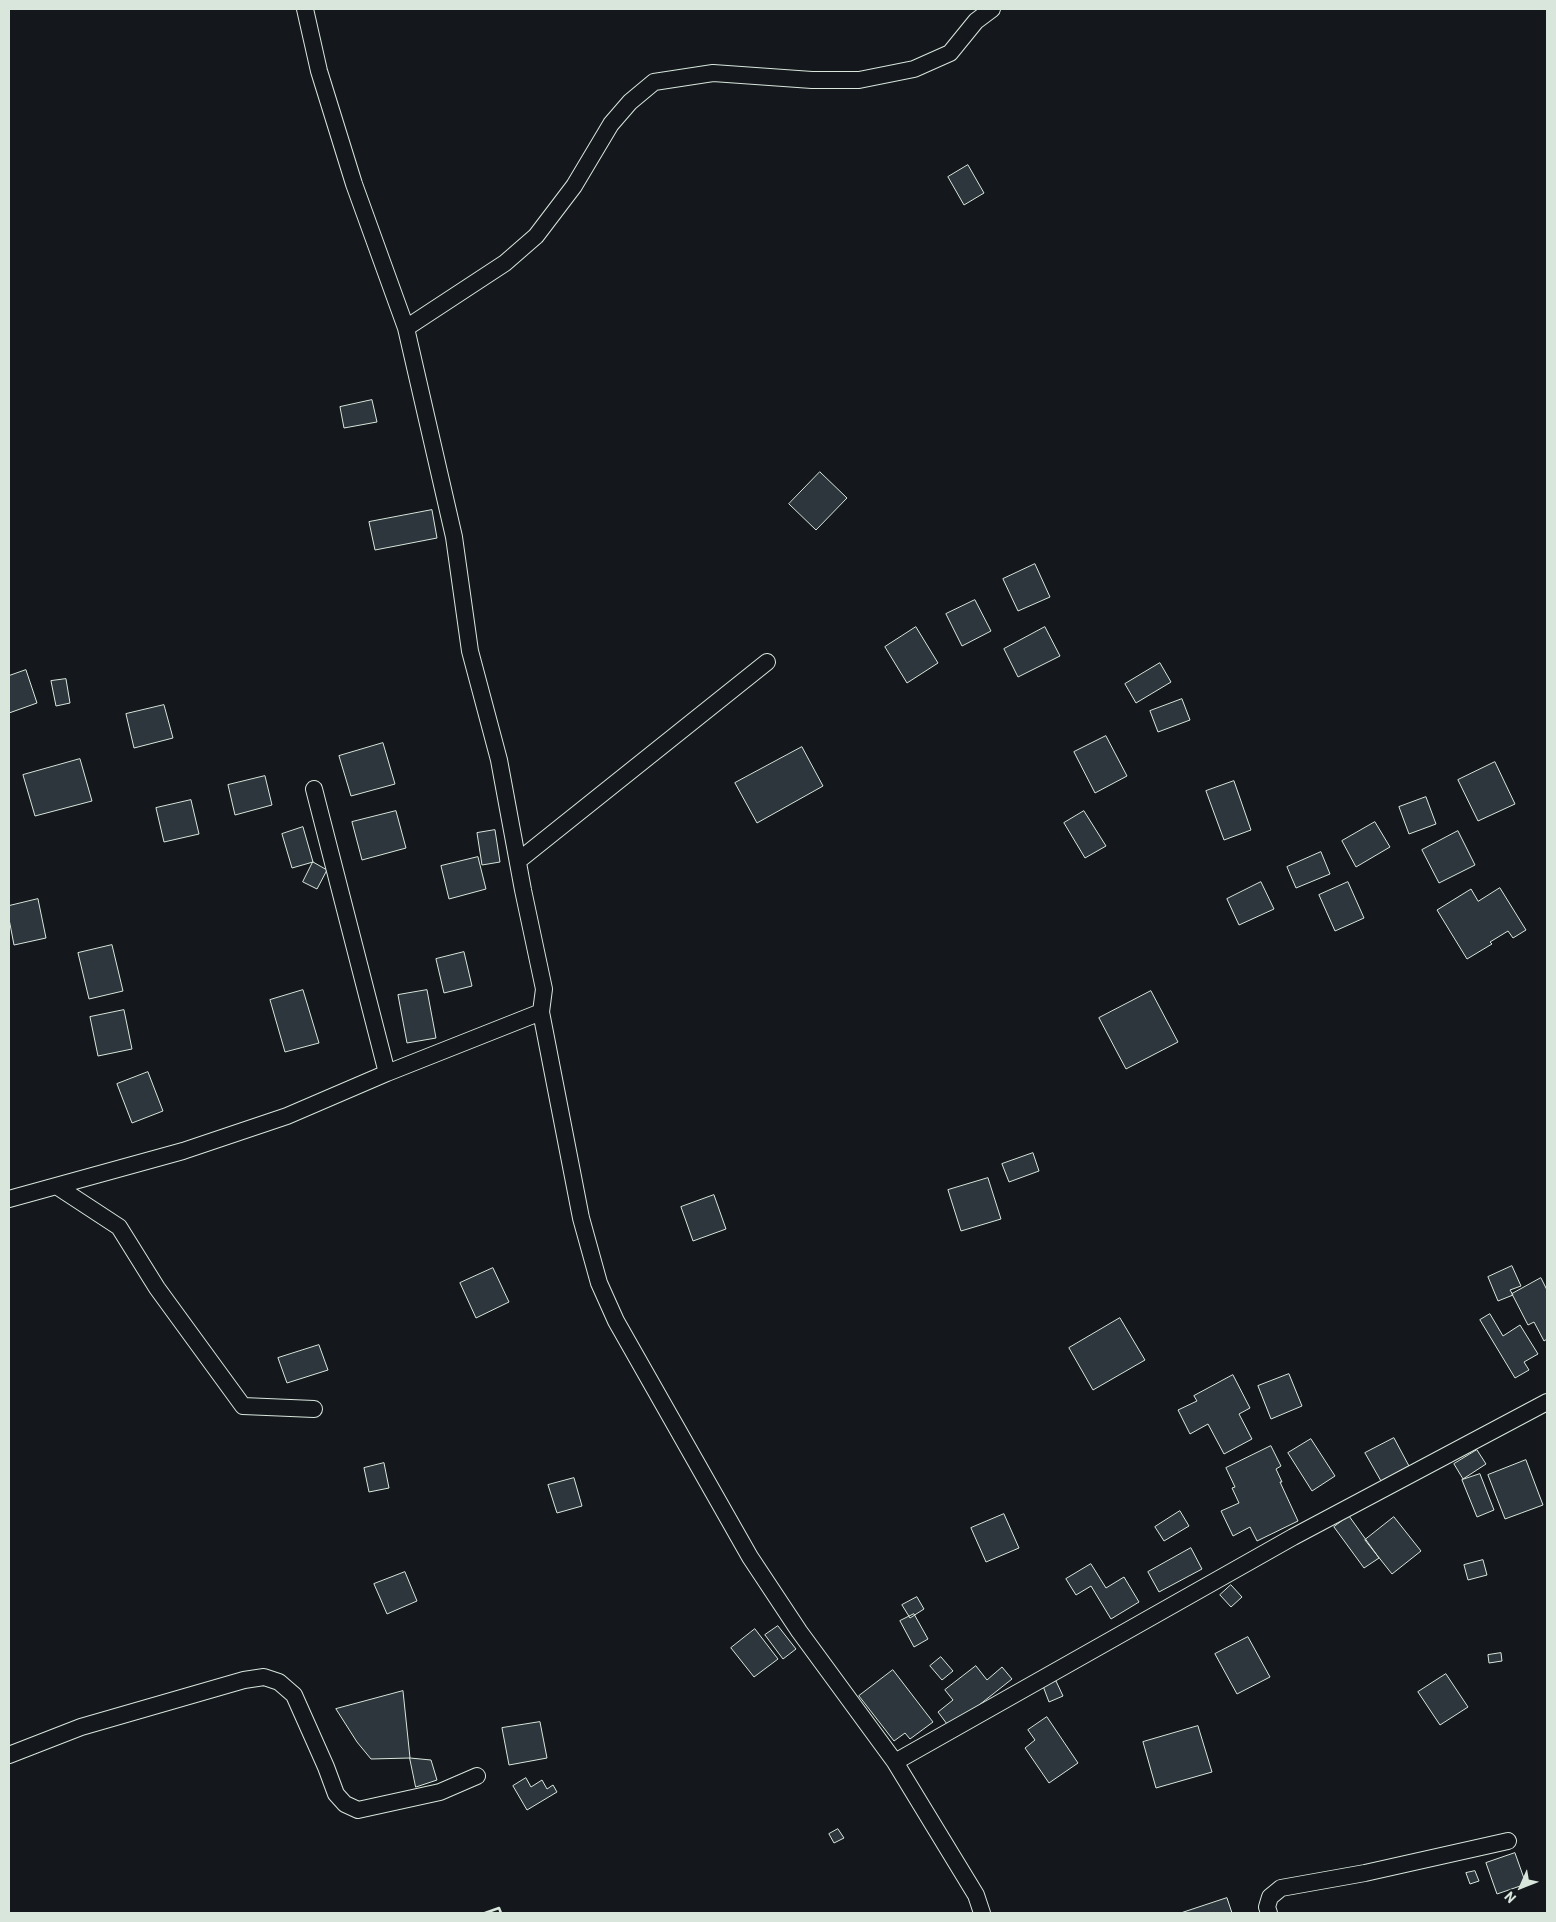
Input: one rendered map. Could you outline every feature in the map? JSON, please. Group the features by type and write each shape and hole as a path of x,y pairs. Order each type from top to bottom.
{"street":[{"path":"305,9 319,71 354,184 406,328 454,537 470,651 499,760 544,989 541,1012 581,1218 599,1283 616,1321 750,1557 799,1631 895,1762 976,1895 982,1913"},
{"path":"406,328 505,263 536,236 574,186 611,124 630,102 654,82 713,72 812,80 859,80 914,69 950,53 976,21 989,9"},
{"path":"518,861 767,662"},
{"path":"314,789 387,1073"},
{"path":"9,1199 183,1152 287,1116 387,1073 541,1012"},
{"path":"58,1187 119,1227 156,1288 243,1406 314,1409"},
{"path":"895,1762 1293,1536 1547,1402"},
{"path":"9,1755 81,1727 244,1680 264,1678 279,1682 294,1695 336,1794 345,1804 358,1810 440,1792 477,1776"},
{"path":"1269,1913 1267,1907 1270,1897 1281,1888 1365,1873 1508,1841"}],"building":[{"path":"968,165 984,193 964,205 948,177"},
{"path":"372,400 377,422 344,428 340,407"},
{"path":"820,472 847,498 816,530 789,504"},
{"path":"432,510 437,538 375,550 369,522"},
{"path":"1035,564 1050,597 1018,611 1003,579"},
{"path":"975,600 991,631 962,646 946,614"},
{"path":"916,627 938,663 907,683 885,647"},
{"path":"1045,627 1060,656 1018,677 1004,649"},
{"path":"1160,663 1171,682 1136,703 1125,684"},
{"path":"26,670 37,703 9,713 9,676"},
{"path":"66,679 70,703 56,706 51,681"},
{"path":"1182,699 1190,720 1158,732 1150,711"},
{"path":"164,705 173,738 134,748 126,714"},
{"path":"1106,736 1127,776 1095,793 1074,752"},
{"path":"383,743 395,784 351,796 339,756"},
{"path":"802,747 823,786 757,823 735,783"},
{"path":"80,759 92,801 35,816 23,775"},
{"path":"1495,762 1515,804 1478,821 1458,780"},
{"path":"265,776 272,805 235,815 228,785"},
{"path":"1234,781 1251,830 1224,840 1206,791"},
{"path":"1426,797 1436,824 1409,834 1399,807"},
{"path":"191,800 199,834 164,842 156,808"},
{"path":"396,811 406,848 362,860 352,822"},
{"path":"1084,811 1106,846 1085,858 1064,823"},
{"path":"1375,822 1390,847 1356,867 1342,841"},
{"path":"303,827 313,862 292,868 282,834"},
{"path":"495,830 500,862 482,865 477,833"},
{"path":"1458,831 1475,865 1439,883 1422,850"},
{"path":"1321,852 1330,874 1296,888 1287,867"},
{"path":"478,857 486,889 449,899 441,866"},
{"path":"313,862 327,870 317,889 303,882"},
{"path":"1261,882 1274,909 1239,925 1227,899"},
{"path":"1348,882 1364,918 1335,931 1319,895"},
{"path":"1500,888 1526,930 1513,938 1508,931 1490,942 1492,944 1467,959 1437,910 1471,889 1478,901"},
{"path":"38,899 46,938 14,945 9,919 9,906"},
{"path":"112,945 123,991 89,999 78,953"},
{"path":"464,952 472,986 444,993 436,959"},
{"path":"303,990 319,1043 285,1052 270,1000"},
{"path":"427,990 436,1038 407,1043 398,995"},
{"path":"1151,991 1178,1042 1126,1069 1099,1018"},
{"path":"124,1010 132,1049 98,1056 90,1017"},
{"path":"148,1072 163,1111 132,1123 117,1084"},
{"path":"1033,1153 1039,1171 1009,1182 1002,1164"},
{"path":"988,1178 1001,1219 961,1231 948,1190"},
{"path":"714,1195 726,1229 693,1241 681,1207"},
{"path":"1512,1266 1521,1286 1510,1290 1513,1295 1498,1301 1488,1277"},
{"path":"493,1268 509,1302 476,1318 460,1283"},
{"path":"1541,1278 1547,1290 1547,1339 1544,1341 1534,1322 1528,1325 1512,1294"},
{"path":"1490,1314 1503,1336 1520,1325 1538,1354 1524,1362 1529,1370 1515,1378 1480,1320"},
{"path":"1120,1318 1145,1360 1093,1390 1069,1348"},
{"path":"319,1345 328,1370 287,1383 278,1358"},
{"path":"1289,1374 1302,1406 1271,1419 1258,1386"},
{"path":"1233,1375 1250,1408 1239,1414 1252,1439 1224,1454 1208,1424 1190,1434 1178,1410 1197,1401 1194,1396"},
{"path":"1394,1438 1409,1466 1381,1481 1365,1453"},
{"path":"1311,1439 1335,1476 1312,1491 1288,1453"},
{"path":"1271,1446 1281,1466 1276,1469 1282,1482 1280,1482 1298,1521 1257,1541 1250,1527 1233,1536 1221,1511 1239,1503 1232,1488 1235,1487 1226,1468"},
{"path":"1477,1450 1486,1464 1463,1479 1454,1464"},
{"path":"1526,1460 1543,1505 1505,1519 1488,1475"},
{"path":"384,1463 389,1488 369,1492 364,1468"},
{"path":"1480,1474 1494,1510 1477,1517 1462,1480"},
{"path":"574,1478 582,1506 557,1513 548,1485"},
{"path":"1180,1511 1189,1526 1164,1541 1155,1527"},
{"path":"1004,1514 1019,1548 986,1562 971,1528"},
{"path":"1349,1516 1379,1558 1364,1568 1334,1527"},
{"path":"1394,1517 1421,1551 1392,1574 1365,1540"},
{"path":"1191,1548 1202,1569 1159,1592 1148,1572"},
{"path":"1483,1560 1487,1575 1468,1580 1464,1565"},
{"path":"1091,1564 1106,1588 1124,1577 1139,1602 1111,1619 1091,1586 1076,1595 1066,1579"},
{"path":"405,1572 417,1601 387,1614 374,1584"},
{"path":"1231,1585 1242,1597 1231,1607 1220,1595"},
{"path":"917,1597 924,1609 910,1618 902,1605"},
{"path":"914,1614 928,1639 914,1647 900,1621"},
{"path":"778,1626 796,1649 783,1659 765,1635"},
{"path":"755,1629 778,1659 754,1677 731,1648"},
{"path":"1248,1637 1270,1677 1237,1694 1215,1654"},
{"path":"1501,1653 1502,1661 1489,1663 1488,1655"},
{"path":"941,1657 953,1671 942,1680 930,1666"},
{"path":"976,1666 987,1680 1002,1667 1012,1679 950,1728 938,1712 953,1700 945,1690"},
{"path":"893,1670 933,1722 910,1739 905,1733 894,1741 859,1696"},
{"path":"1446,1674 1468,1707 1440,1725 1418,1692"},
{"path":"1056,1681 1063,1696 1049,1702 1043,1686"},
{"path":"403,1691 410,1758 371,1759 357,1742 336,1709"},
{"path":"1047,1717 1078,1763 1049,1783 1025,1748 1035,1740 1028,1730"},
{"path":"540,1722 547,1758 509,1765 502,1728"},
{"path":"1198,1726 1212,1772 1156,1788 1143,1742"},
{"path":"410,1758 431,1760 437,1780 416,1787"},
{"path":"526,1778 531,1787 542,1780 547,1789 553,1785 557,1792 527,1810 513,1786"},
{"path":"838,1829 844,1838 834,1843 829,1834"},
{"path":"1515,1853 1526,1884 1497,1894 1486,1863"},
{"path":"1475,1871 1479,1881 1470,1884 1466,1873"},
{"path":"1227,1898 1232,1913 1181,1913"}],"wall":[{"path":"485,1913 499,1908 501,1913"}]}
